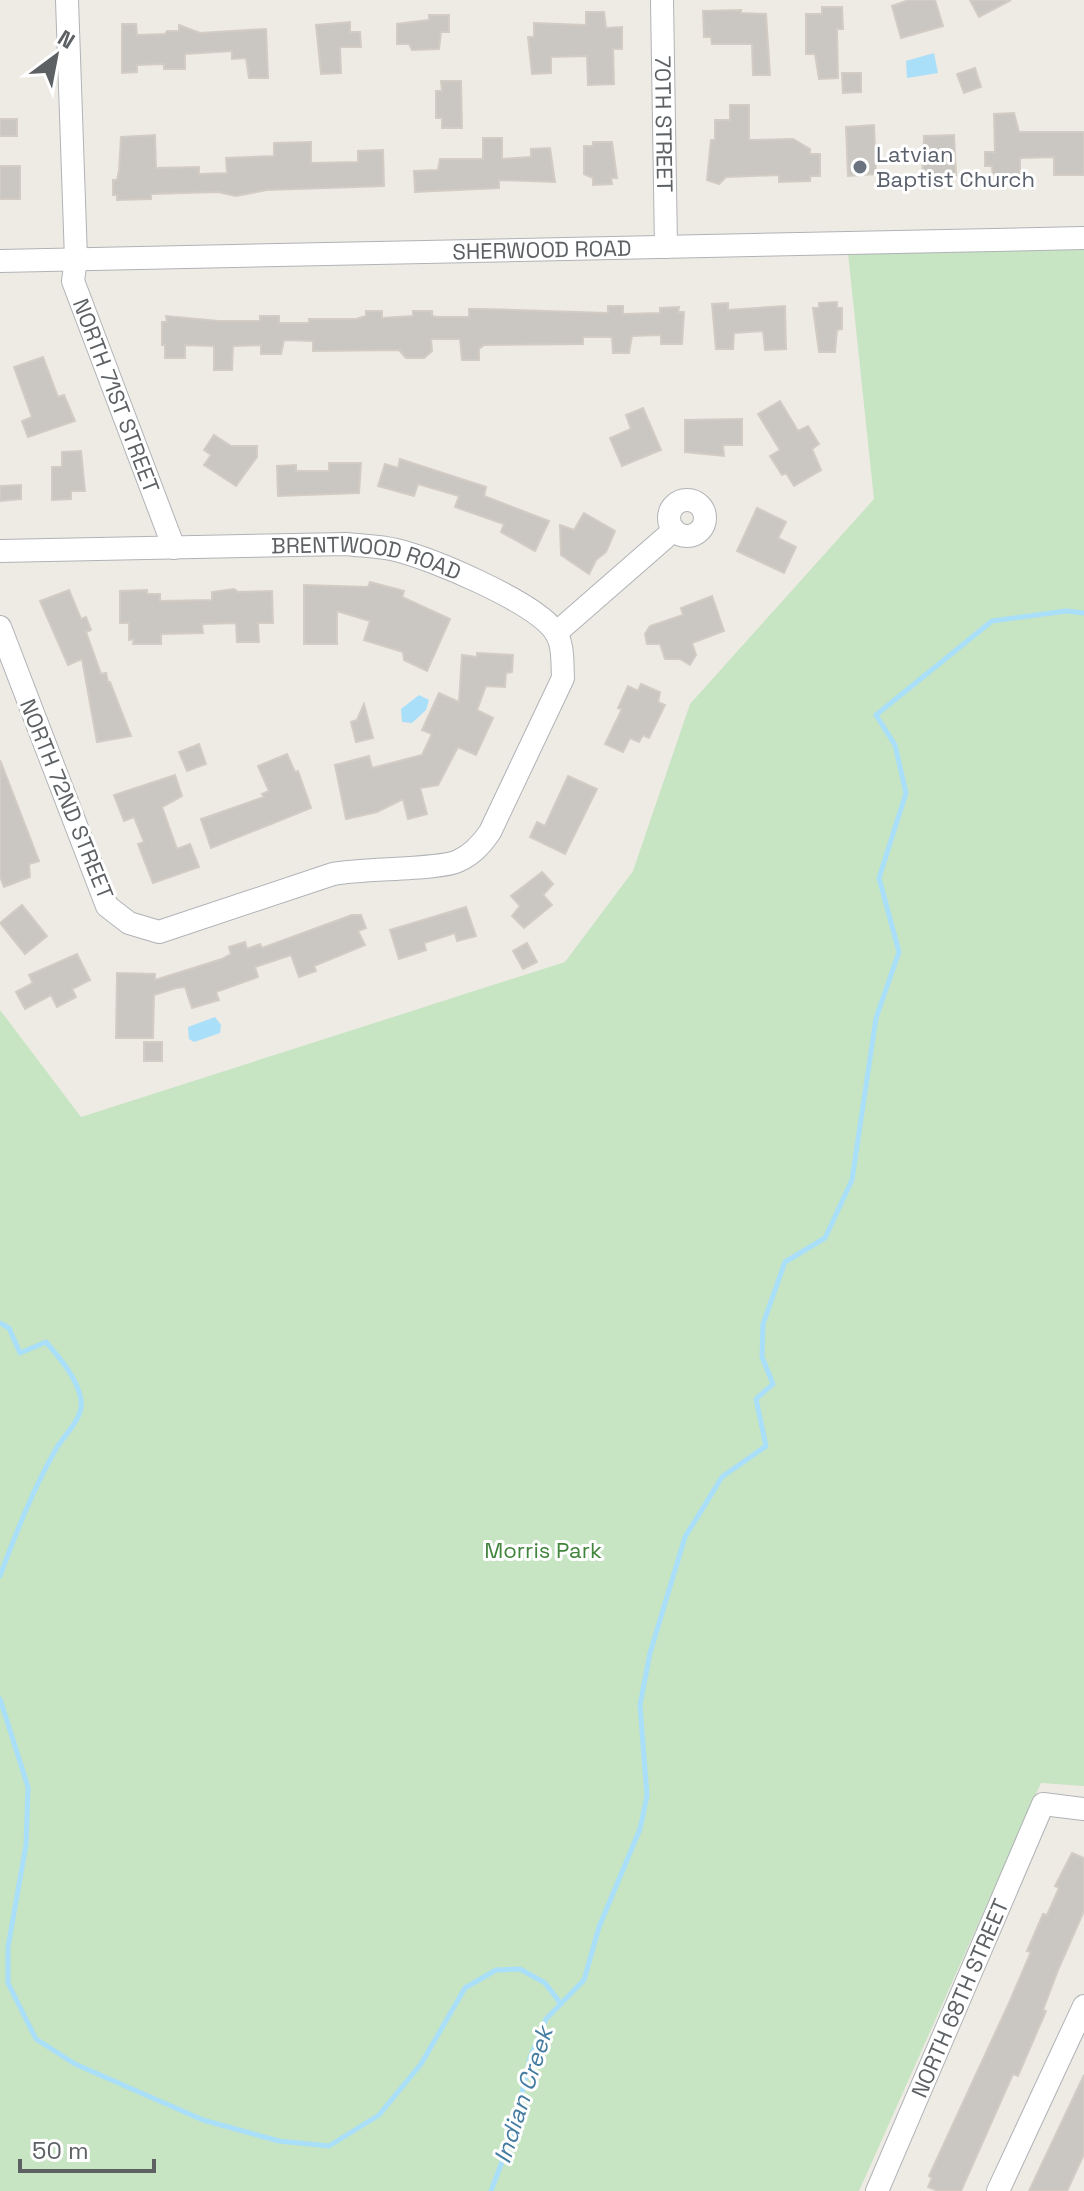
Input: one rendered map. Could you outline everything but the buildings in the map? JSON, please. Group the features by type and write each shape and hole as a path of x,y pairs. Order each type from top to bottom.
{"street":[{"name":"NORTH 71ST STREET","path":"67,0 76,259 73,281 174,548"},
{"name":"70TH STREET","path":"662,0 666,247"},
{"name":"SHERWOOD ROAD","path":"0,261 1084,238"},
{"path":"556,633 674,530"},
{"name":"BRENTWOOD ROAD","path":"0,551 346,544 395,550 437,564 538,612 556,633"},
{"name":"NORTH 72ND STREET","path":"0,627 107,906 129,923 159,932 333,874 359,868 455,863 478,848 490,832 563,678 562,653 556,633"},
{"name":"NORTH 68TH STREET","path":"884,2189 1043,1804 1084,1809"},
{"path":"998,2191 1084,2006"}],"green space":[{"name":"Morris Park","path":"1084,242 1084,1786 1041,1783 859,2191 0,2191 0,1010 81,1117 565,962 633,871 690,704 874,499 847,244"}],"water":[{"path":"934,53 938,73 907,78 906,61"},
{"path":"419,695 429,700 426,710 412,723 402,722 401,709"},
{"path":"215,1017 221,1025 220,1033 194,1042 189,1039 188,1027"}],"waterway":[{"name":"Indian Creek","path":"491,2191 513,2133 530,2058 546,2019 584,1980 599,1927 640,1829 647,1796 640,1705 650,1653 685,1537 722,1477 766,1446 756,1399 773,1384 762,1357 763,1324 785,1262 825,1238 852,1180 876,1018 899,952 879,878 906,793 895,745 876,715 992,621 1066,611 1084,613"},
{"path":"0,1323 9,1328 20,1353 46,1342 72,1376 81,1400 77,1420 56,1449 40,1480 0,1576"},
{"path":"0,1699 28,1787 26,1845 8,1947 8,1983 36,2039 75,2064 203,2120 279,2141 329,2146 379,2115 421,2064 465,1988 496,1970 520,1969 545,1983 561,2004"}],"place":[{"name":"Latvian Baptist Church","path":"860,167"}]}
